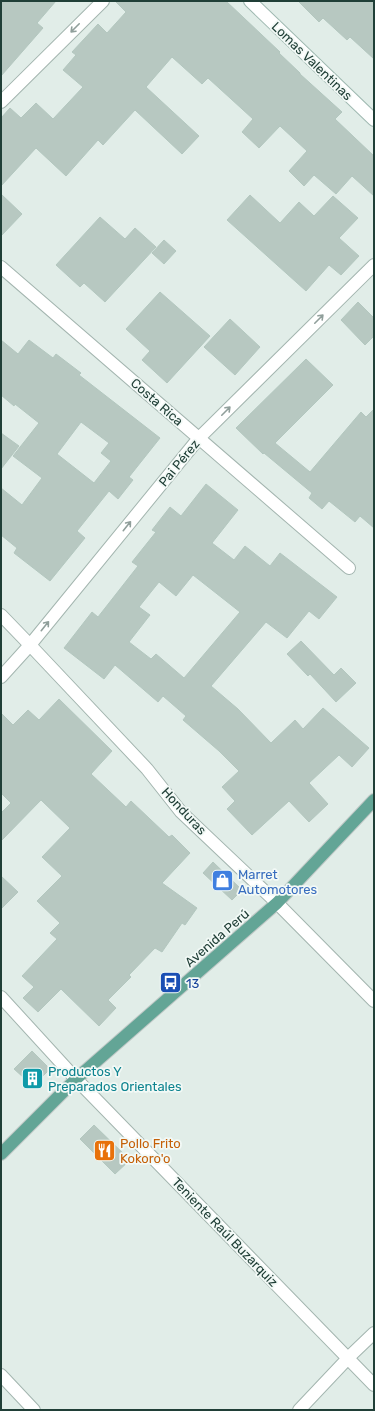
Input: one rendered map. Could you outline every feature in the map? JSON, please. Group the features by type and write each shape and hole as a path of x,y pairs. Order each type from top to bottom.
{"main road":[{"name":"Avenida Perú","path":"1,1154 76,1079 278,903 374,800"}],"street":[{"path":"1,102 103,1"},
{"name":"Lomas Valentinas","path":"250,1 374,120"},
{"name":"Pai Pérez","path":"1,677 30,645 199,438 374,265"},
{"name":"Costa Rica","path":"1,267 349,568"},
{"name":"Honduras","path":"1,615 147,769 181,812 278,903 374,1001"},
{"name":"Teniente Raúl Buzarquiz","path":"1,997 76,1079 374,1385"},
{"path":"299,1410 348,1358 374,1334"},
{"path":"1,1375 34,1410"}],"building":[{"path":"1,1 56,1 37,23 43,28 1,76"},
{"path":"115,1 226,1 280,52 279,53 300,74 342,112 335,119 374,156 374,196 352,176 336,194 314,175 304,186 289,171 307,151 280,126 259,148 242,132 253,119 208,78 202,84 172,57 146,87 199,136 182,154 135,110 103,145 98,140 66,176 36,148 1,186 1,118 10,108 21,118 36,103 53,119 83,87 63,70 76,55 72,52 98,24 107,33 126,12"},
{"path":"298,1 374,1 374,59 350,37 347,40 323,18 319,22"},
{"path":"1,194 22,214 1,236"},
{"path":"250,195 280,223 299,202 314,216 333,196 358,218 339,238 359,256 341,275 329,265 306,291 227,220"},
{"path":"100,217 125,239 135,228 156,247 105,302 84,283 80,287 56,265"},
{"path":"164,240 176,251 164,264 152,253"},
{"path":"160,292 210,336 167,383 142,360 150,351 126,329"},
{"path":"358,302 374,318 374,336 365,345 341,320"},
{"path":"230,319 260,347 235,375 204,347"},
{"path":"1,340 18,354 29,340 53,358 56,354 81,373 79,375 160,438 129,477 133,480 118,499 109,491 77,531 85,538 50,581 14,553 17,548 1,535 1,488 22,505 42,478 13,456 39,423 1,395","holes":["81,422 109,443 101,453 111,461 94,483 57,454"]},
{"path":"306,359 333,385 275,443 310,472 361,412 366,417 374,409 374,528 360,516 355,522 329,501 322,509 309,498 312,493 264,453 263,454 236,428"},
{"path":"1,433 19,446 1,469"},
{"path":"206,484 238,510 212,543 234,560 245,546 270,566 280,553 337,597 319,619 309,611 287,638 266,622 211,686 238,709 271,743 295,720 303,729 323,708 369,748 352,767 339,755 309,783 328,804 309,822 289,801 252,835 227,809 235,801 222,787 239,771 219,751 183,720 186,716 163,696 158,702 115,665 104,679 64,648 92,612 98,617 138,566 132,562 156,532 152,530 170,507 181,516","holes":["193,575 240,612 184,678 156,654 151,659 129,642 150,615 139,607 159,582 176,596"]},
{"path":"301,641 334,675 341,668 356,683 336,702 310,674 308,676 287,654"},
{"path":"59,699 112,751 91,774 126,807 131,801 169,837 172,835 190,853 162,883 197,908 185,925 182,923 162,952 155,948 129,975 131,977 108,1000 116,1008 99,1026 61,989 38,1012 23,998 34,987 22,976 57,939 50,933 60,923 37,901 62,876 42,857 70,828 41,800 1,841 1,813 11,803 1,793 1,713 13,725 28,710 39,720"},
{"name":"Marret Automotores","path":"213,862 242,890 232,900 203,873"},
{"path":"1,876 18,892 1,909"},
{"name":"Productos Y Preparados Orientales","path":"32,1051 50,1069 33,1086 14,1069"},
{"name":"Pollo Frito Kokoro'o","path":"94,1125 130,1160 115,1174 80,1139"}],"place":[{"name":"Marret Automotores","path":"223,881"},
{"name":"13","path":"171,983"},
{"name":"Productos Y Preparados Orientales","path":"32,1078"},
{"name":"Pollo Frito Kokoro'o","path":"105,1150"}]}
